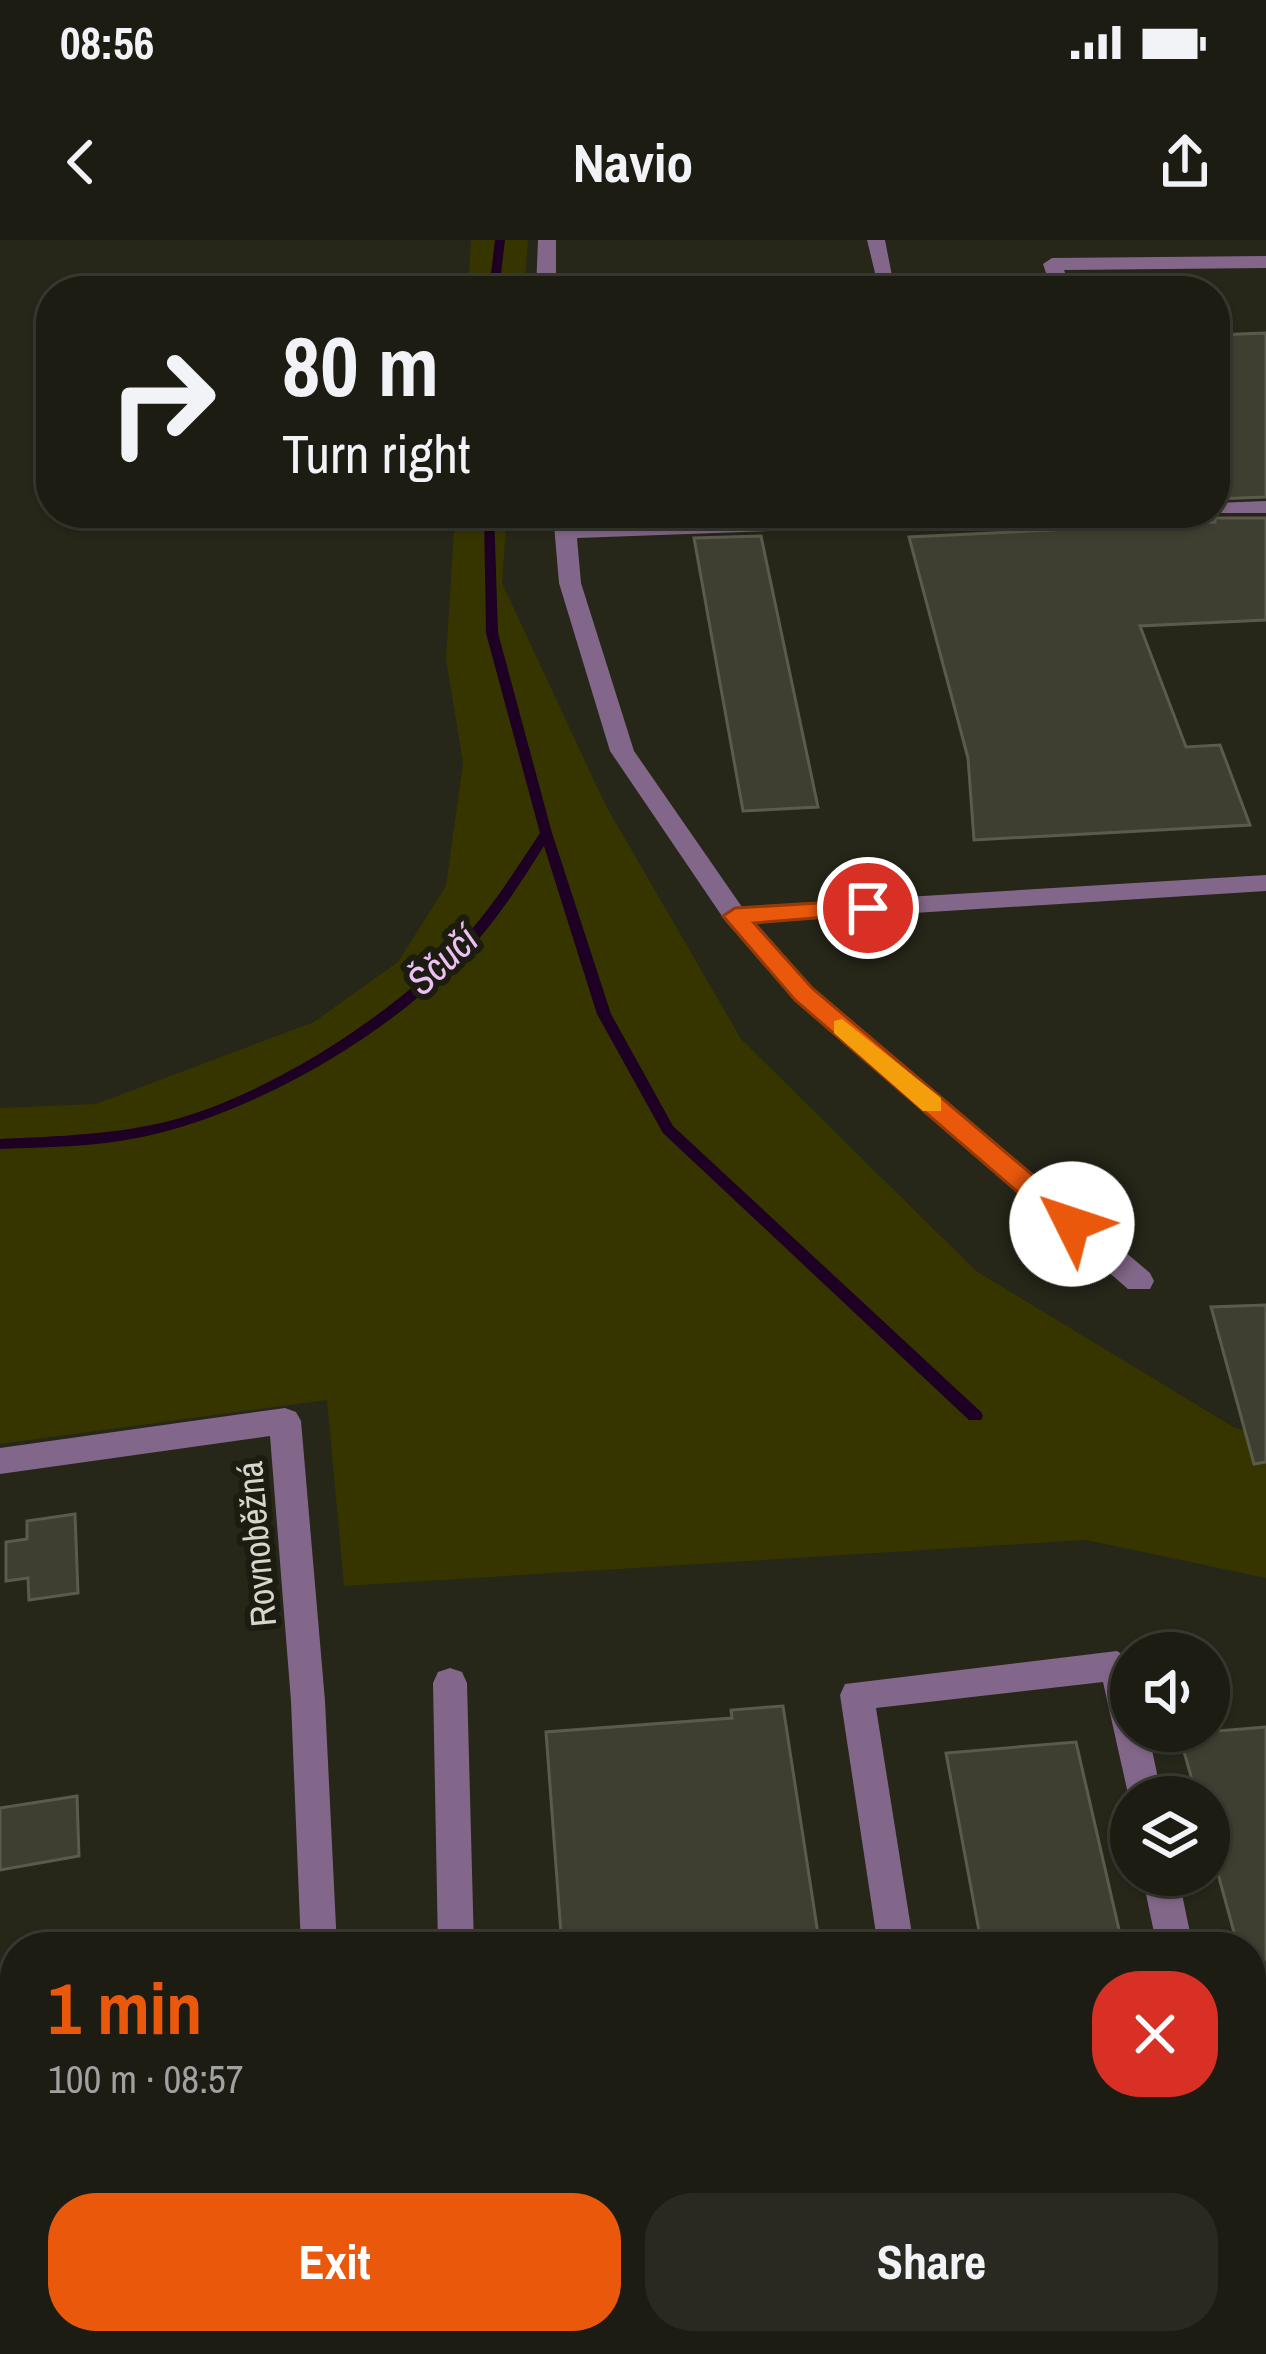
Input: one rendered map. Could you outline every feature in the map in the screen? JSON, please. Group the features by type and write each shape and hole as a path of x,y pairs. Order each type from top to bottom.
{"street":[{"path":"546,276 547,240"},
{"path":"876,240 886,276"},
{"path":"1056,276 1052,264 1266,262"},
{"path":"1230,508 1266,507"},
{"path":"565,528 570,583 622,752 735,916 804,994 1139,1281"},
{"path":"735,916 1266,883"},
{"name":"Rovnoběžná","path":"0,1461 285,1421 308,1701 318,1932"},
{"path":"894,1932 857,1695 1117,1666 1140,1776"},
{"path":"450,1683 456,1932"},
{"path":"1164,1896 1172,1932"}],"shaded area":[{"path":"471,240 528,240 525,276 469,276"},
{"path":"454,528 506,528 502,583 605,804 741,1039 976,1271 1235,1428 1266,1436 1266,1578 1086,1540 344,1586 327,1400 0,1444 0,1108 96,1104 314,1022 398,962 446,886 463,763 446,659"}],"building":[{"path":"1266,333 1266,497 1230,498 1230,334"},
{"path":"1230,518 1266,518 1266,620 1140,626 1186,747 1220,745 1250,825 974,840 968,758 909,537 1093,528 1230,528"},
{"path":"761,536 818,807 743,811 694,538"},
{"path":"1266,1305 1266,1462 1254,1464 1211,1307"},
{"path":"75,1514 78,1593 29,1600 28,1578 6,1581 6,1542 27,1539 27,1521"},
{"path":"783,1706 818,1932 561,1932 546,1732 732,1718 731,1710"},
{"path":"1266,1727 1266,1932 1234,1932 1224,1896 1230,1896 1230,1776 1191,1776 1184,1752 1230,1752 1230,1730"},
{"path":"1076,1742 1120,1932 979,1932 946,1753"},
{"path":"77,1796 79,1856 0,1870 0,1808"}],"waterway":[{"name":"Ščučí","path":"496,276 500,240"},
{"name":"Ščučí","path":"489,528 492,633 546,833"},
{"name":"Ščučí","path":"0,1144 86,1139 178,1124 220,1109 306,1066 386,1014 453,958 491,914 546,833"},
{"path":"546,833 604,1014 668,1129 975,1416"}],"slow traffic":[{"path":"842,1027 932,1104"}],"route":[{"path":"868,908 735,916 804,994 1072,1224"}]}
